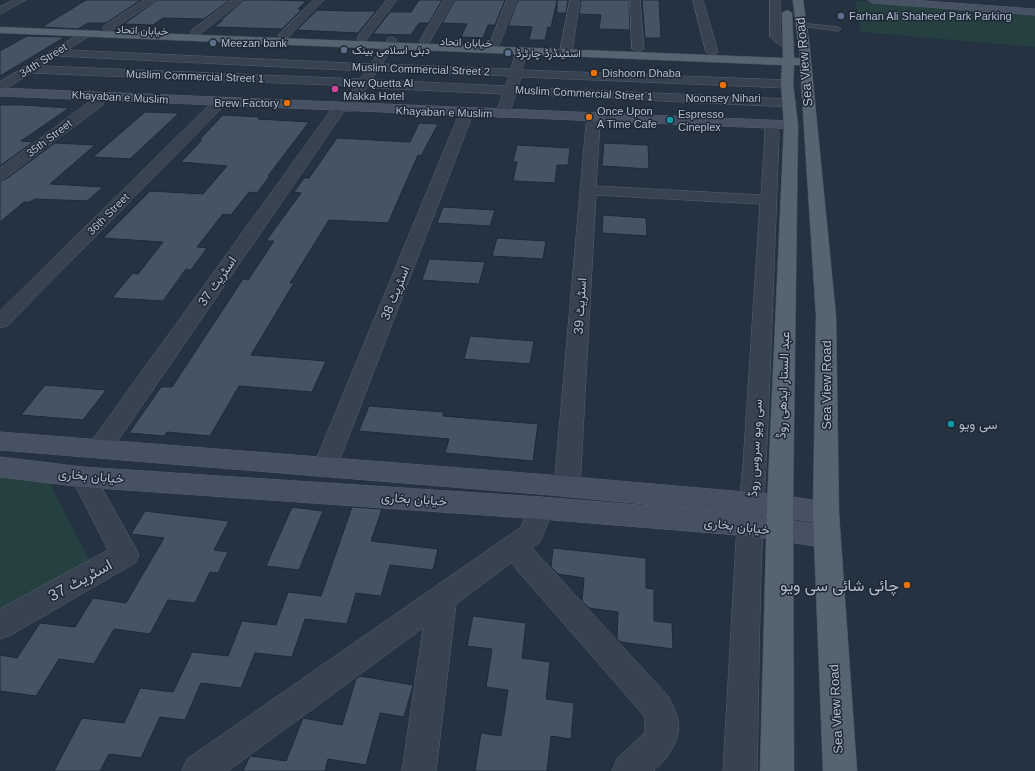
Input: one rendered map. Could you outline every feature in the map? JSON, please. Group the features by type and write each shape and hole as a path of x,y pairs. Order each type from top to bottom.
{"main road":[{"name":"عبد الستار ایدھی روڈ","path":"777,771 766,516 781,129 795,56 786,0"},
{"name":"Sea View Road","path":"798,0 804,41 795,56 826,316 826,525 840,771"},
{"name":"خیابان اتحاد","path":"0,24 196,32 283,38 362,38 390,42"},
{"path":"0,30 206,38 283,38 404,43"},
{"name":"خیابان اتحاد","path":"404,43 425,41 495,43 611,54 795,56"},
{"name":"خیابان اتحاد","path":"404,43 522,50 638,49 795,56"}],"street":[{"path":"0,10 21,0"},
{"path":"108,28 151,0"},
{"path":"196,32 238,0"},
{"path":"283,38 319,0"},
{"path":"251,62 283,38 327,0"},
{"path":"362,38 392,0"},
{"path":"425,41 450,0"},
{"path":"495,43 512,0"},
{"path":"567,49 575,0"},
{"path":"635,0 638,49"},
{"path":"698,0 712,52"},
{"path":"775,0 775,38 795,56"},
{"path":"873,0 1035,12"},
{"path":"914,0 1035,8"},
{"path":"1028,0 1035,8"},
{"name":"34th Street","path":"0,87 87,33"},
{"path":"180,58 206,38"},
{"name":"اسٹریٹ 37","path":"99,449 341,111 363,83 390,42"},
{"path":"362,108 404,43"},
{"path":"502,114 511,90 522,50"},
{"name":"Muslim Commercial Street 2","path":"55,52 388,68 634,77 789,93"},
{"path":"611,54 612,76"},
{"name":"Muslim Commercial Street 1","path":"28,69 363,83"},
{"path":"634,77 635,96"},
{"name":"36th Street","path":"0,322 208,104 227,78"},
{"name":"Muslim Commercial Street 1","path":"377,84 635,96 789,93"},
{"name":"Khayaban e Muslim","path":"0,92 341,111 430,114 502,114 620,119 781,129"},
{"path":"619,95 620,119"},
{"name":"Khayaban e Muslim","path":"0,98 98,102 148,101"},
{"name":"35th Street","path":"0,174 98,102"},
{"name":"Khayaban e Muslim","path":"341,111 362,108 430,114 464,119 781,129"},
{"name":"اسٹریٹ 38","path":"325,467 464,119"},
{"name":"اسٹریٹ 39","path":"567,487 592,124"},
{"name":"سی ویو سروس روڈ","path":"740,771 766,516 769,200 781,129"},
{"path":"588,190 769,200"},
{"name":"خیابان بخاری","path":"0,441 567,487 826,525"},
{"name":"خیابان بخاری","path":"0,467 83,477 541,508 766,516"},
{"name":"اسٹریٹ 37","path":"0,625 125,555 83,477"},
{"path":"199,771 531,534 541,508"},
{"path":"513,546 658,707 664,724 663,733 659,741 629,771"},
{"path":"419,771 442,598"}],"lane":[{"path":"801,25 838,29"}],"green space":[{"path":"854,1 1035,14 1035,47 861,32 856,3"},
{"path":"0,475 47,478 91,563 0,614"}],"building":[{"path":"86,0 141,0 106,23 88,23 78,29 42,27"},
{"path":"157,0 230,0 204,19 163,18 153,25 124,24"},
{"path":"244,0 306,1 298,9 302,9 282,29 214,27"},
{"path":"419,0 442,0 429,23 419,23 411,35 373,34 390,12 411,12"},
{"path":"455,0 505,0 495,25 488,25 483,38 461,37 467,24 442,23"},
{"path":"518,0 557,0 551,28 548,27 545,40 529,40 532,27 508,26"},
{"path":"557,0 568,0 566,13 557,13"},
{"path":"581,0 629,0 630,30 599,29 601,15 579,14"},
{"path":"642,0 659,0 661,38 645,38"},
{"path":"317,10 376,11 358,33 297,30"},
{"path":"27,36 65,37 0,76 0,51"},
{"path":"0,105 69,108 21,141 33,142 0,166"},
{"path":"145,112 179,113 130,159 93,157"},
{"path":"223,115 309,122 257,193 249,192 231,215 223,214 197,247 207,248 191,270 186,269 163,301 112,298 133,273 138,274 163,242 103,238 150,191 203,194 227,166 181,162 202,140 199,140"},
{"path":"419,123 438,124 421,156 418,155 388,223 329,220 290,283 294,283 251,355 326,361 312,392 239,386 210,436 167,432 164,436 129,433 161,387 172,387 243,279 248,280 274,241 266,241 301,193 294,192 304,178 309,178 337,138 410,142"},
{"path":"55,143 95,145 50,184 103,187 87,201 35,199 30,202 24,202 0,222 0,181 6,179"},
{"path":"604,143 648,145 649,169 602,166"},
{"path":"517,145 570,148 568,165 557,165 555,183 513,181 517,162 513,162"},
{"path":"443,207 495,210 490,226 437,223"},
{"path":"603,215 646,218 647,236 602,233"},
{"path":"497,238 546,241 543,259 492,256"},
{"path":"429,259 485,262 479,284 422,280"},
{"path":"470,336 534,341 530,364 464,359"},
{"path":"45,385 106,390 83,420 21,415"},
{"path":"369,406 443,412 443,416 538,424 533,461 445,453 449,439 359,431"},
{"path":"292,507 323,511 299,570 266,566"},
{"path":"352,507 382,509 371,541 438,549 433,570 390,565 381,596 356,593 347,624 305,619 292,657 255,653 241,688 201,683 185,720 160,717 141,758 109,754 100,771 54,771 82,718 124,723 140,688 173,692 192,652 228,656 242,621 276,625 288,592 321,596"},
{"path":"145,511 229,521 214,550 228,552 218,573 210,572 195,603 168,600 150,634 114,629 94,664 59,659 36,696 0,691 0,655 17,658 40,623 75,627 93,598 126,603 164,538 131,534"},
{"path":"553,548 646,558 646,588 654,589 654,621 672,623 673,649 621,642 617,639 618,612 589,608 582,601 584,578 558,574 551,567"},
{"path":"473,616 526,623 522,658 550,662 546,699 574,703 571,739 551,736 547,771 475,771 481,733 501,736 508,690 486,687 492,649 467,646"},
{"path":"360,676 413,685 404,717 380,713 366,765 328,759 325,771 243,771 251,756 286,761 303,718 342,725 356,679"}],"place":[{"name":"Farhan Ali Shaheed Park Parking","path":"841,16"},
{"name":"Meezan bank","path":"213,43"},
{"name":"دبئی اسلامی بینک","path":"344,50"},
{"name":"اسٹینڈرڈ چارٹرڈ","path":"508,53"},
{"name":"Dishoom Dhaba","path":"594,73"},
{"name":"Noonsey Nihari","path":"723,85"},
{"name":"New Quetta Al Makka Hotel","path":"335,89"},
{"name":"Brew Factory","path":"287,103"},
{"name":"Once Upon A Time Cafe","path":"589,117"},
{"name":"Espresso Cineplex","path":"670,120"},
{"name":"سی ویو","path":"951,424"},
{"name":"چائی شائی سی ویو","path":"907,585"}]}
